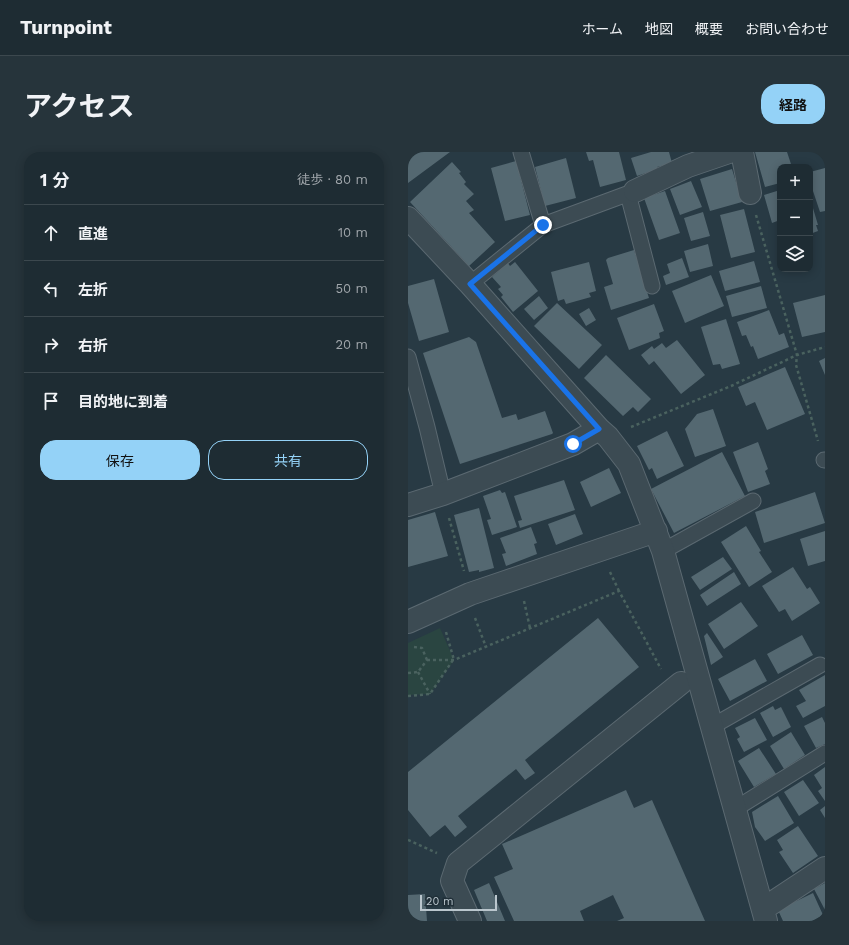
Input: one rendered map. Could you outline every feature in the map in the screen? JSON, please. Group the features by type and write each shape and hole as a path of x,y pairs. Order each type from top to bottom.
{"street":[{"path":"632,192 686,159 729,152"},
{"path":"742,152 750,193"},
{"path":"408,218 470,284 604,433 629,464 659,541 765,915 825,868"},
{"path":"408,505 443,494 604,433"},
{"path":"408,622 472,604 659,541"},
{"path":"470,921 452,881 458,863 681,683"}],"lane":[{"path":"521,152 543,225"},
{"path":"470,284 543,225 632,192 652,286"},
{"path":"408,357 443,494"},
{"path":"659,541 754,501"},
{"path":"712,727 820,665"},
{"path":"735,809 825,753"}],"path":[{"path":"750,193 797,355 796,365 824,460"},
{"path":"604,433 731,386 797,355 825,348"},
{"path":"443,494 472,604 486,647"},
{"path":"607,566 662,670 681,683"},
{"path":"427,660 454,660 619,591"},
{"path":"522,595 530,628"},
{"path":"444,626 454,660"},
{"path":"408,646 422,648 427,660"},
{"path":"408,673 418,672 427,660"},
{"path":"408,696 430,694 454,660"},
{"path":"418,672 430,694"},
{"path":"408,840 458,863"}],"green space":[{"path":"440,628 454,660 430,694 408,695 408,643"}],"building":[{"path":"408,152 450,152 408,183"},
{"path":"586,152 619,152 626,180 600,187 593,160 589,161"},
{"path":"651,152 669,152 672,163 657,167 658,169 637,176 631,158"},
{"path":"755,152 787,152 791,164 777,164 777,184 765,187"},
{"path":"566,158 576,198 545,206 535,167"},
{"path":"516,161 530,215 505,221 491,168"},
{"path":"452,162 461,172 459,173 466,182 464,184 474,194 466,201 474,210 469,213 495,242 469,266 410,202"},
{"path":"825,168 825,211 820,212 813,191 813,171"},
{"path":"732,169 742,202 710,211 700,179"},
{"path":"691,181 702,207 680,215 670,189"},
{"path":"665,191 680,233 659,240 644,198"},
{"path":"777,191 777,221 772,223 764,195"},
{"path":"813,208 818,225 816,225 818,231 813,233"},
{"path":"744,209 755,252 731,258 720,215"},
{"path":"703,212 710,236 691,241 684,218"},
{"path":"708,244 713,266 690,272 684,251"},
{"path":"634,250 649,298 611,310 604,287 613,284 606,260 608,258"},
{"path":"682,258 689,277 666,285 663,276 670,273 667,264"},
{"path":"754,261 760,282 725,291 719,271"},
{"path":"515,262 538,291 513,312 501,297 503,295 498,289 501,287 492,277 508,263 510,266"},
{"path":"589,262 596,291 589,293 591,297 566,304 564,299 558,301 551,272"},
{"path":"711,275 724,306 685,323 672,291"},
{"path":"434,279 449,332 419,341 408,303 408,286"},
{"path":"761,286 767,308 732,317 726,296"},
{"path":"825,295 825,332 802,337 793,303"},
{"path":"539,296 548,308 534,320 524,309"},
{"path":"557,303 602,345 579,369 534,326"},
{"path":"654,304 664,331 659,333 660,338 629,350 617,318"},
{"path":"589,308 596,320 586,326 579,314"},
{"path":"769,310 779,335 784,333 789,347 758,359 753,346 751,347 746,335 742,336 737,322"},
{"path":"726,319 740,364 722,369 720,364 713,365 701,327"},
{"path":"469,337 476,342 502,418 516,414 518,420 545,411 553,433 552,434 460,464 423,353"},
{"path":"677,340 705,375 681,394 654,361 649,365 641,355 652,346 654,349 662,343 666,348"},
{"path":"606,355 651,399 638,412 633,407 623,416 584,378"},
{"path":"825,358 825,375 819,361"},
{"path":"785,367 805,414 767,430 755,402 746,406 738,387"},
{"path":"713,409 726,446 695,457 685,429 697,414"},
{"path":"667,431 684,466 657,479 652,468 649,470 637,446"},
{"path":"758,442 768,469 765,471 770,484 748,492 733,452"},
{"path":"722,452 745,496 674,533 651,489"},
{"path":"609,468 621,493 591,507 580,482"},
{"path":"564,480 575,510 520,528 518,521 522,520 514,496"},
{"path":"500,490 502,493 505,492 517,527 492,535 487,520 491,519 483,496"},
{"path":"815,492 825,523 764,543 755,512"},
{"path":"479,508 494,568 479,572 479,570 469,572 454,515"},
{"path":"435,512 448,556 408,567 408,520"},
{"path":"575,514 583,534 556,545 548,524"},
{"path":"746,526 761,551 759,552 772,572 749,587 721,542"},
{"path":"531,527 537,543 534,544 537,554 506,566 502,554 506,553 500,538"},
{"path":"825,531 825,561 808,566 800,539"},
{"path":"723,557 732,569 700,590 691,577"},
{"path":"793,567 807,589 810,587 820,603 792,621 785,609 779,612 762,586"},
{"path":"734,572 741,584 707,606 700,595"},
{"path":"741,602 758,626 724,649 708,624"},
{"path":"598,618 639,667 525,760 535,773 525,780 516,769 458,816 467,827 455,837 445,825 430,837 408,810 408,772"},
{"path":"707,633 723,657 711,665 704,636"},
{"path":"802,635 813,655 778,674 767,654"},
{"path":"755,659 767,681 730,701 718,679"},
{"path":"825,675 825,706 803,718 796,706 806,701 799,690"},
{"path":"773,706 775,710 781,707 791,727 773,737 760,713"},
{"path":"822,717 825,723 825,744 816,748 804,726"},
{"path":"755,718 767,740 744,752 737,739 740,737 735,728"},
{"path":"791,732 805,755 784,769 770,746"},
{"path":"759,748 776,774 754,787 738,761"},
{"path":"825,767 825,801 818,791 822,788 814,775"},
{"path":"803,780 819,803 799,816 784,792"},
{"path":"626,790 634,808 652,800 705,921 617,921 624,918 613,895 580,911 584,921 514,921 494,877 513,869 502,844"},
{"path":"778,796 794,823 765,841 755,827 752,812"},
{"path":"825,806 825,818 820,810"},
{"path":"798,826 818,856 793,873 779,852 783,850 777,840"},
{"path":"489,883 505,921 487,921 474,890"},
{"path":"825,883 825,910 814,889"},
{"path":"813,893 823,915 812,921 783,921 778,910"},
{"path":"425,894 427,921 408,921 408,895"}],"route":[{"path":"543,225 470,284 599,429 573,444"}]}
